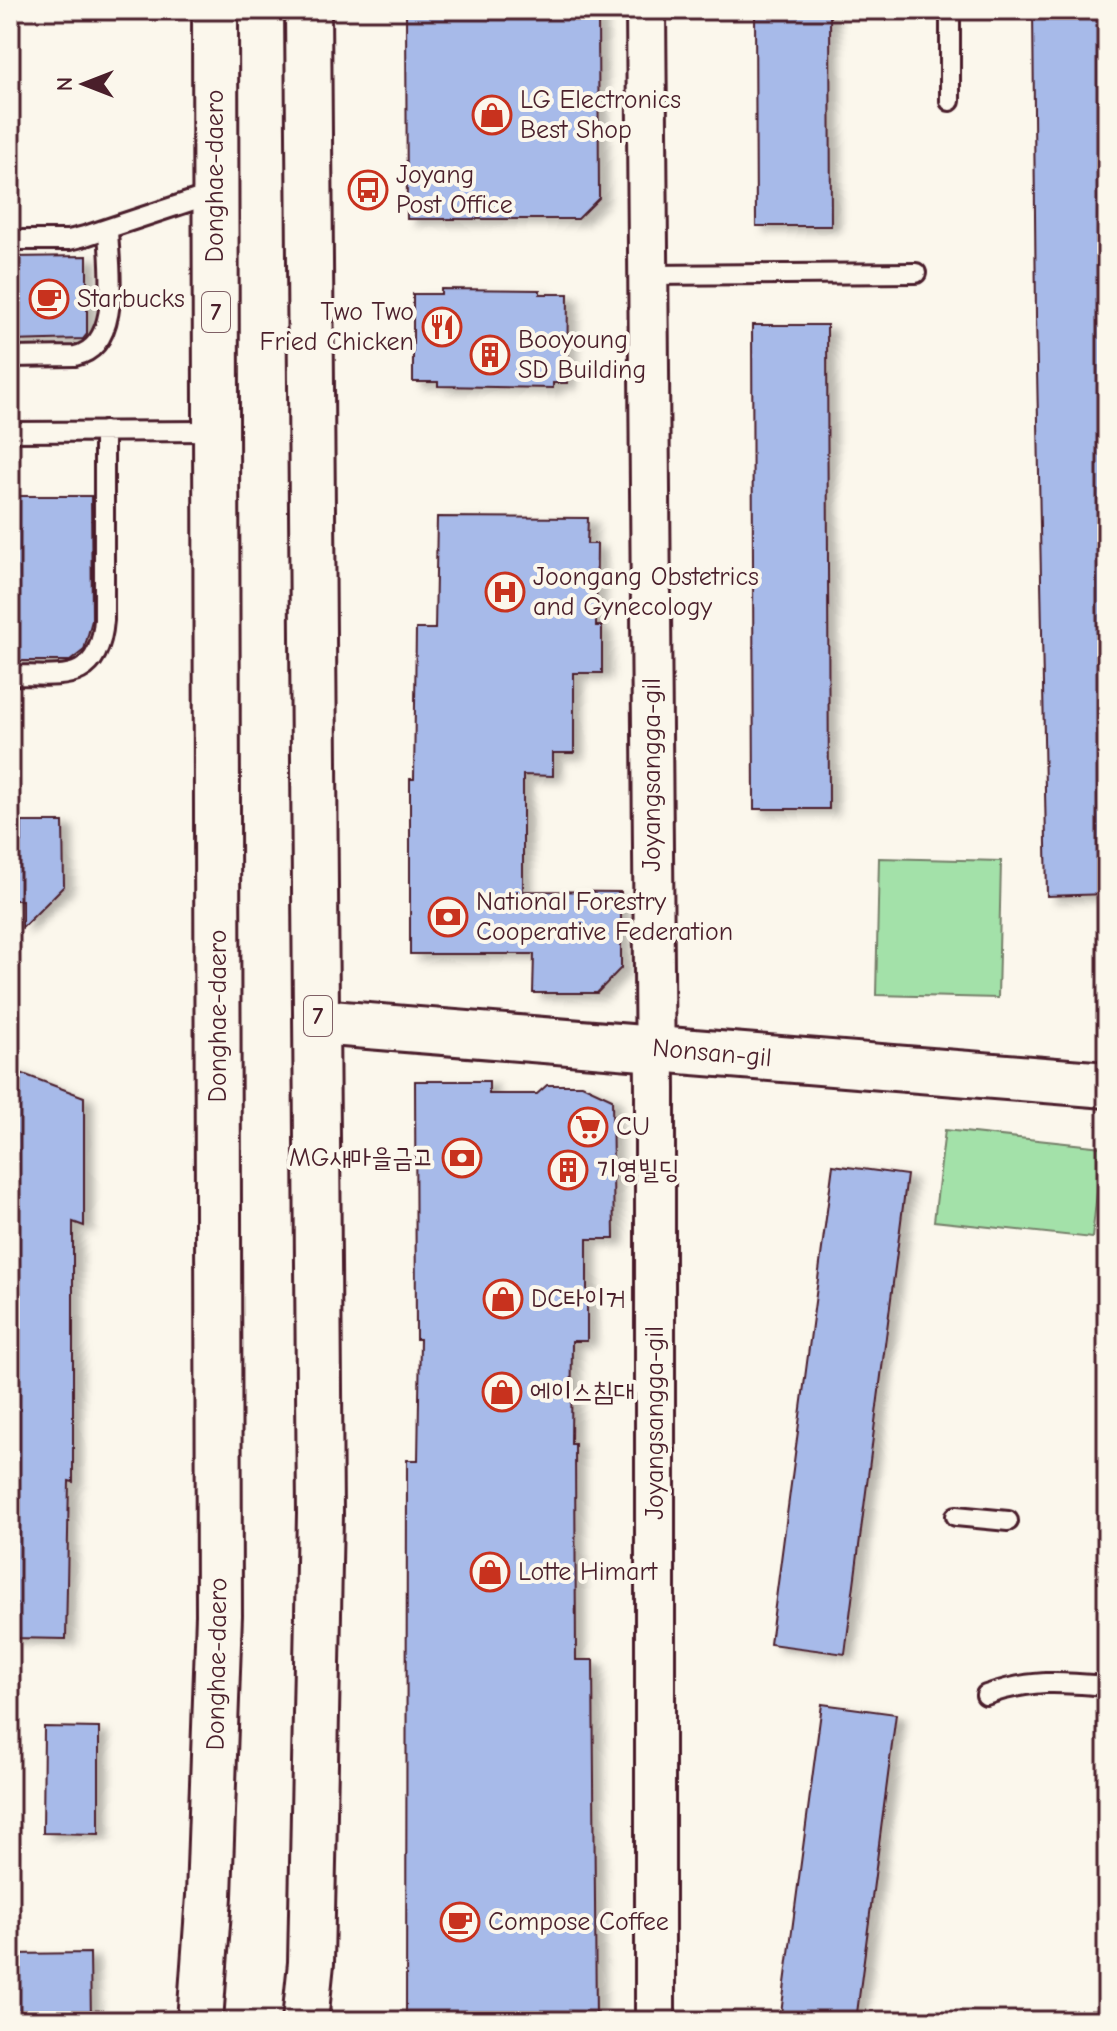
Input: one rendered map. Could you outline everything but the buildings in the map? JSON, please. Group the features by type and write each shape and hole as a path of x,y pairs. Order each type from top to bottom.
{"main road":[{"name":"Donghae-daero","path":"200,2021 209,1896 219,1615 215,10"},
{"name":"7","path":"305,2021 311,1963 320,1514 308,10"},
{"name":"Nonsan-gil","path":"318,1022 1107,1085"}],"street":[{"name":"Joyangsangga-gil","path":"646,10 654,1048 655,2021"}],"lane":[{"path":"950,10 950,101"},
{"path":"10,240 69,240 215,193"},
{"path":"10,357 75,356 94,347 107,322 110,304 108,229"},
{"path":"649,275 916,273"},
{"path":"10,675 72,675 87,666 102,641 104,431"},
{"path":"10,432 216,431"},
{"path":"956,1516 1008,1521"},
{"path":"986,1695 1036,1682 1107,1686"}],"green space":[{"path":"879,858 1001,861 998,998 876,995"},
{"path":"945,1130 1102,1147 1092,1238 934,1221"}],"place":[{"name":"LG Electronics Best Shop","path":"492,115"},
{"name":"Joyang Post Office","path":"368,190"},
{"name":"Starbucks","path":"49,299"},
{"name":"Two Two Fried Chicken","path":"442,327"},
{"name":"Booyoung SD Building","path":"490,355"},
{"name":"Joongang Obstetrics and Gynecology","path":"505,592"},
{"name":"National Forestry Cooperative Federation","path":"448,917"},
{"name":"CU","path":"588,1127"},
{"name":"MG새마을금고","path":"462,1158"},
{"name":"기영빌딩","path":"568,1170"},
{"name":"DC타이거","path":"503,1299"},
{"name":"에이스침대","path":"502,1392"},
{"name":"Lotte Himart","path":"490,1572"},
{"name":"Compose Coffee","path":"460,1922"}]}
